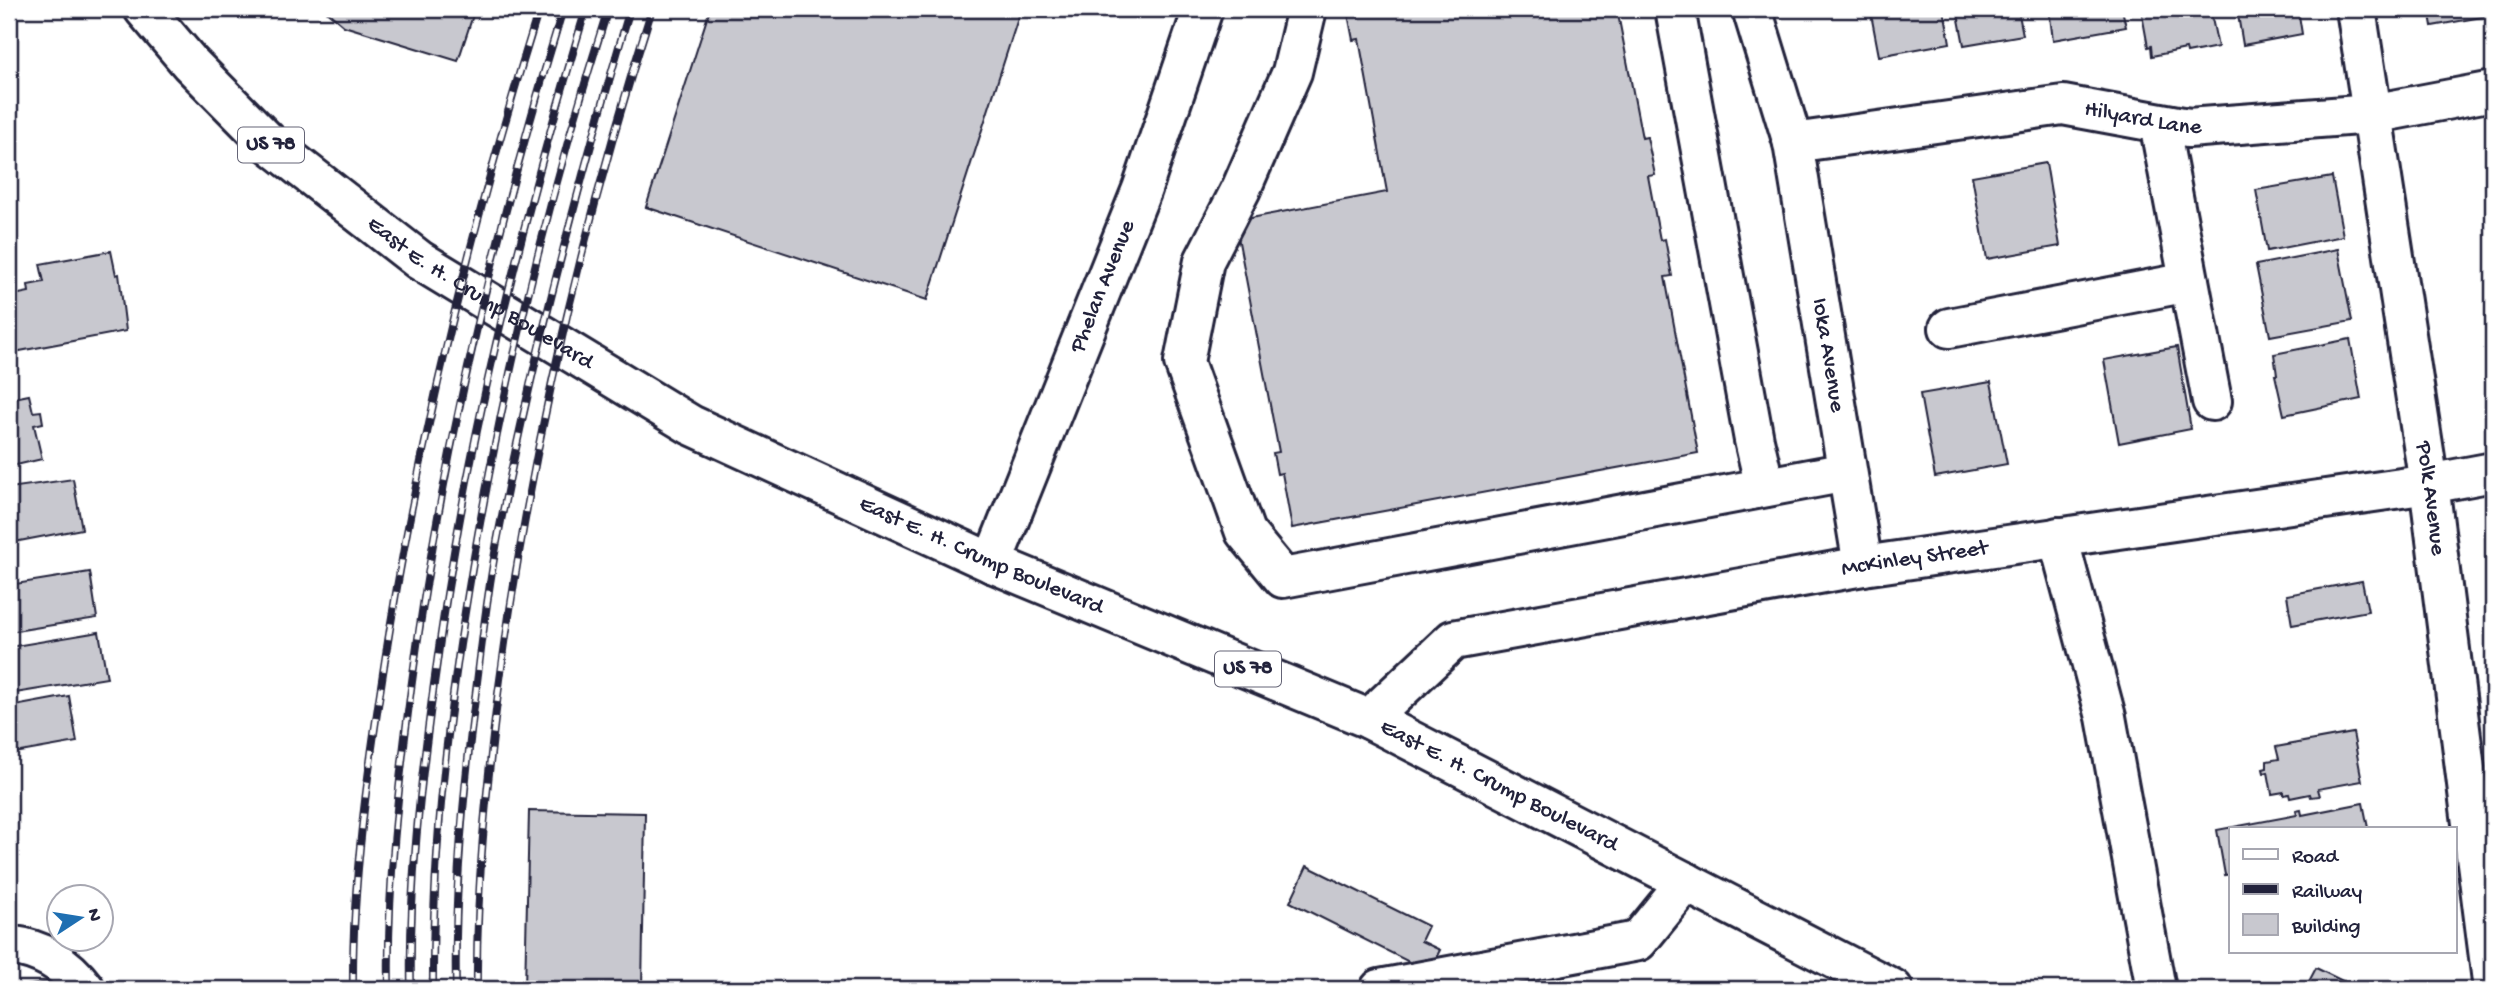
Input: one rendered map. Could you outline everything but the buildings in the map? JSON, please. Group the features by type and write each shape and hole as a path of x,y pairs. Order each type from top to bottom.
{"street":[{"name":"East E. H. Crump Boulevard","path":"144,9 190,63 269,143 419,260 691,425 992,563 1369,719 1893,989"},
{"name":"Phelan Avenue","path":"992,563 1142,189 1203,9"},
{"path":"1307,9 1292,72 1241,189 1204,261 1184,362 1245,532 1283,578 1847,472"},
{"path":"1675,9 1754,440 1765,487"},
{"path":"1752,9 1793,143"},
{"name":"Polk Avenue","path":"2356,9 2429,484 2493,989"},
{"name":"Hilyard Lane","path":"1793,143 2063,105 2188,128 2372,114 2493,91"},
{"path":"2159,123 2212,401"},
{"name":"Ioka Avenue","path":"1793,143 1863,566"},
{"path":"1949,328 2189,282"},
{"name":"McKinley Street","path":"1369,719 1453,639 1863,566 2429,484 2493,472"},
{"path":"2058,537 2106,716 2156,989"},
{"path":"1380,989 1638,941 1686,883"},
{"path":"9,945 28,947 63,964 85,989"}],"railway":[{"path":"353,989 355,910 366,791 412,505 469,255 539,9"},
{"path":"389,989 390,914 398,801 423,603 438,517 454,431 493,261 563,9"},
{"path":"411,989 412,913 420,798 446,598 461,513 516,259 586,9"},
{"path":"433,989 435,882 444,775 456,669 473,563 499,423 531,283 567,145 608,9"},
{"path":"456,989 456,920 462,817 496,545 528,392 594,136 630,9"},
{"path":"477,989 480,878 490,768 510,607 525,520 541,434 580,262 602,177 652,9"}]}
